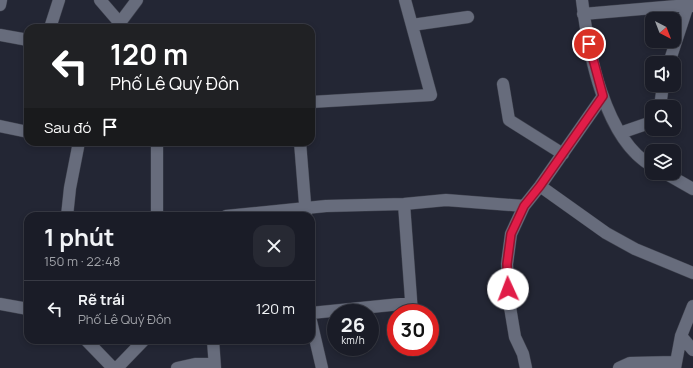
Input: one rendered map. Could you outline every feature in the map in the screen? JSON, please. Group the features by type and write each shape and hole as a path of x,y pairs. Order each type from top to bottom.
{"street":[{"path":"0,5 1,0"},
{"path":"51,24 59,0"},
{"path":"101,0 117,24"},
{"path":"119,24 137,0"},
{"path":"315,102 431,95 405,0"},
{"path":"582,0 583,14 592,58 603,96 620,133 633,151 645,160"},
{"path":"583,14 690,6 672,56"},
{"path":"412,25 468,17"},
{"path":"0,35 24,39"},
{"path":"503,84 509,120 563,154"},
{"path":"526,368 523,354 515,337 509,301 507,264 511,234 524,206 563,154 603,96"},
{"path":"620,133 645,124"},
{"path":"0,126 24,131"},
{"path":"68,212 76,146"},
{"path":"157,146 157,212"},
{"path":"300,146 306,212 446,200 524,206"},
{"path":"677,180 693,189"},
{"path":"540,186 606,233 635,249 693,273"},
{"path":"404,204 412,304"},
{"path":"0,304 24,308"},
{"path":"619,368 630,363 675,365 681,336 693,306"},
{"path":"315,313 387,309"},
{"path":"681,336 693,350"},
{"path":"315,337 322,368"},
{"path":"90,344 113,368"},
{"path":"117,368 140,344"},
{"path":"177,368 195,364 214,366 213,344"}],"route":[{"path":"508,289 507,264 511,234 524,206 540,186 603,96 589,44"}]}
